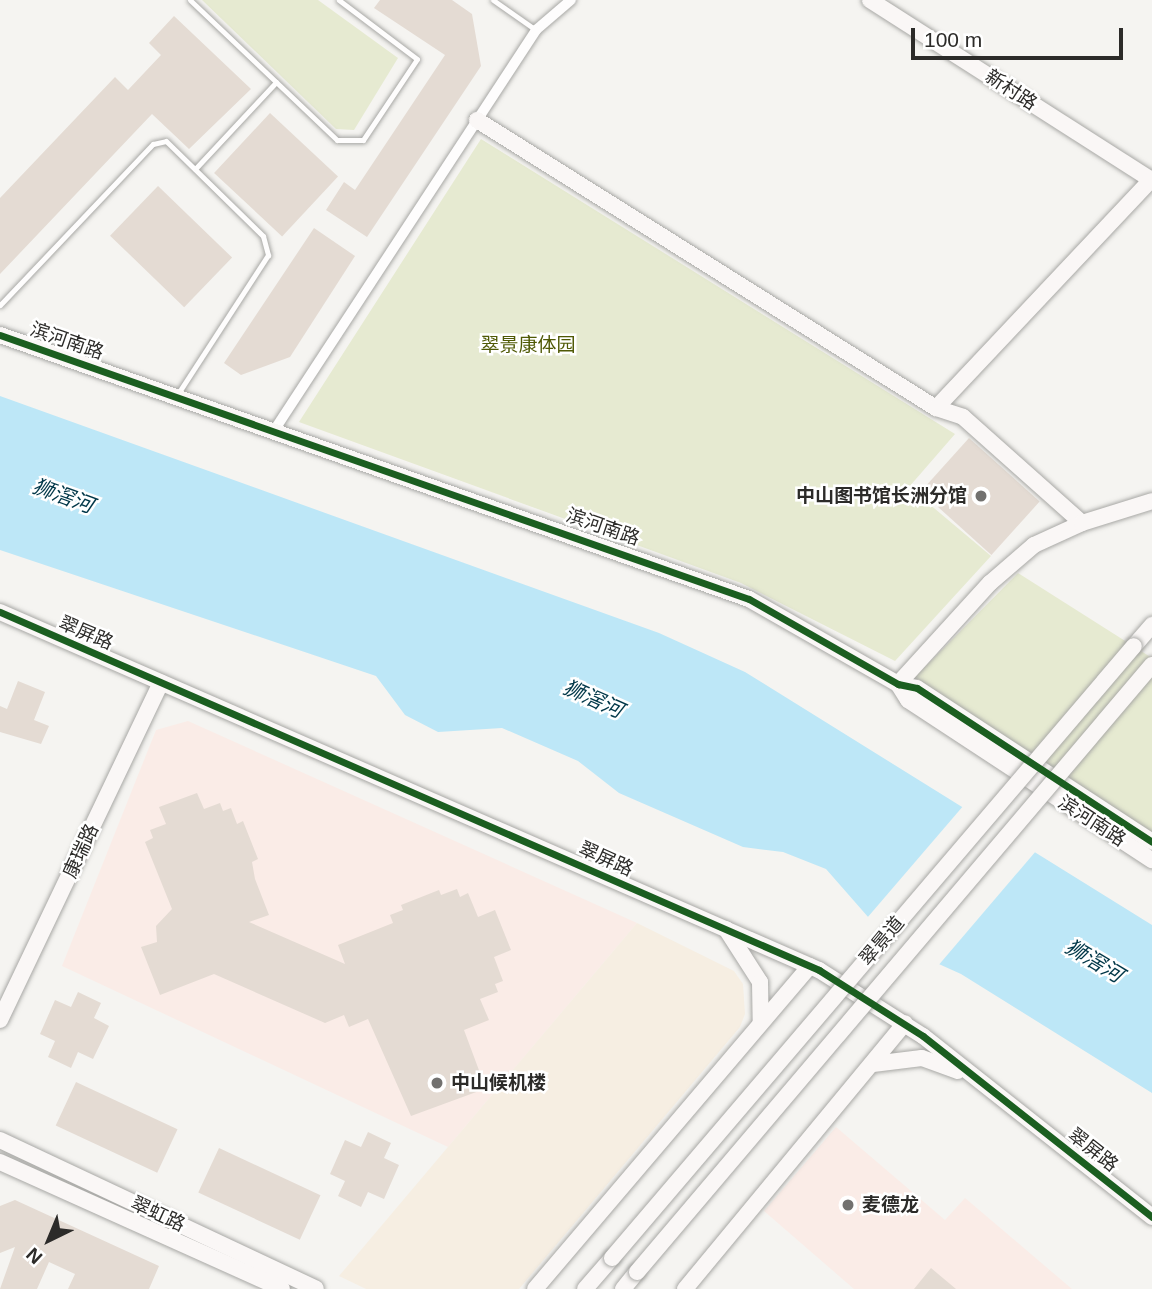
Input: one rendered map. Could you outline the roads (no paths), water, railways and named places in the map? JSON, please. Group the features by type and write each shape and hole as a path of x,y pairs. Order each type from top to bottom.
{"street":[{"path":"275,429 536,30 571,0"},
{"name":"新村路","path":"870,0 1152,180"},
{"path":"477,120 936,408 962,417 1082,523"},
{"path":"936,408 1152,180"},
{"name":"滨河南路","path":"0,335 275,429 736,593 898,684 917,688 1152,842"},
{"path":"898,684 990,583 1034,545 1082,523 1152,501"},
{"name":"翠屏路","path":"0,612 810,966 905,1023 1152,1217"},
{"name":"翠景道","path":"585,1289 1152,625"},
{"path":"622,1289 1152,666"},
{"name":"康瑞路","path":"0,1020 161,682"},
{"name":"滨河南路","path":"898,684 908,701 1152,860"},
{"path":"725,927 760,982 761,1021"},
{"path":"535,1289 810,966"},
{"path":"685,1289 905,1023"},
{"path":"873,1064 922,1058 981,1082"},
{"name":"翠虹路","path":"0,1140 316,1289"},
{"name":"翠虹路","path":"0,1161 282,1289"}],"lane":[{"path":"190,0 337,140 363,140 417,59 340,0"},
{"path":"493,0 536,30"},
{"path":"195,169 276,82"},
{"path":"0,305 153,144 166,141 262,236 268,255 177,395"}],"water":[{"name":"狮滘河","path":"0,396 659,633 745,672 1152,925 1152,1093 961,974 890,942 826,869 783,852 743,847 619,793 578,761 502,728 438,732 405,715 376,676 0,550"}],"place":[{"name":"中山图书馆长洲分馆","path":"981,496"},
{"name":"中山候机楼","path":"437,1083"},
{"name":"麦德龙","path":"848,1205"}],"park label":[{"name":"翠景康体园","path":"528,345"}]}
